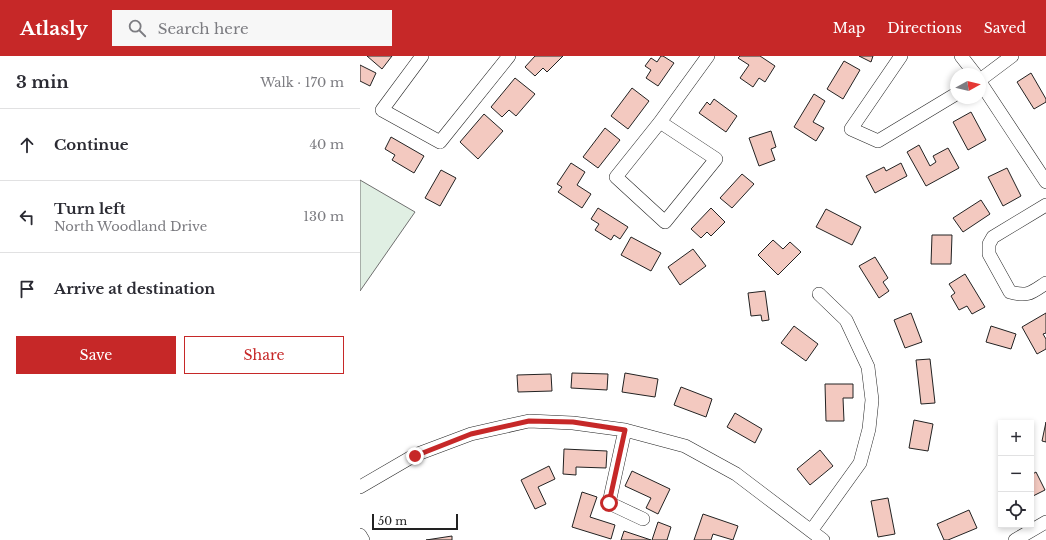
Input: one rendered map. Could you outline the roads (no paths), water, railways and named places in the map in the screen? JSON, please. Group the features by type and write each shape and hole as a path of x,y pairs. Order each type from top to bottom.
{"street":[{"path":"422,56 382,110 440,142 509,56"},
{"path":"660,122 716,159 665,222 616,177 660,122 708,56"},
{"path":"901,56 851,129 878,141 950,98"},
{"path":"961,56 970,68"},
{"path":"986,76 1012,56"},
{"path":"986,90 1046,182"},
{"path":"1046,205 993,237 989,244 989,254 1010,292 1029,294 1046,283"},
{"path":"811,531 860,463 869,429 872,400 868,367 846,320 819,294"},
{"path":"360,487 415,456 471,434 529,421 573,422 625,430 686,446 736,474 823,540"},
{"path":"625,430 609,503 642,518"},
{"path":"1015,540 1046,522"},
{"path":"360,535 363,540"}]}
